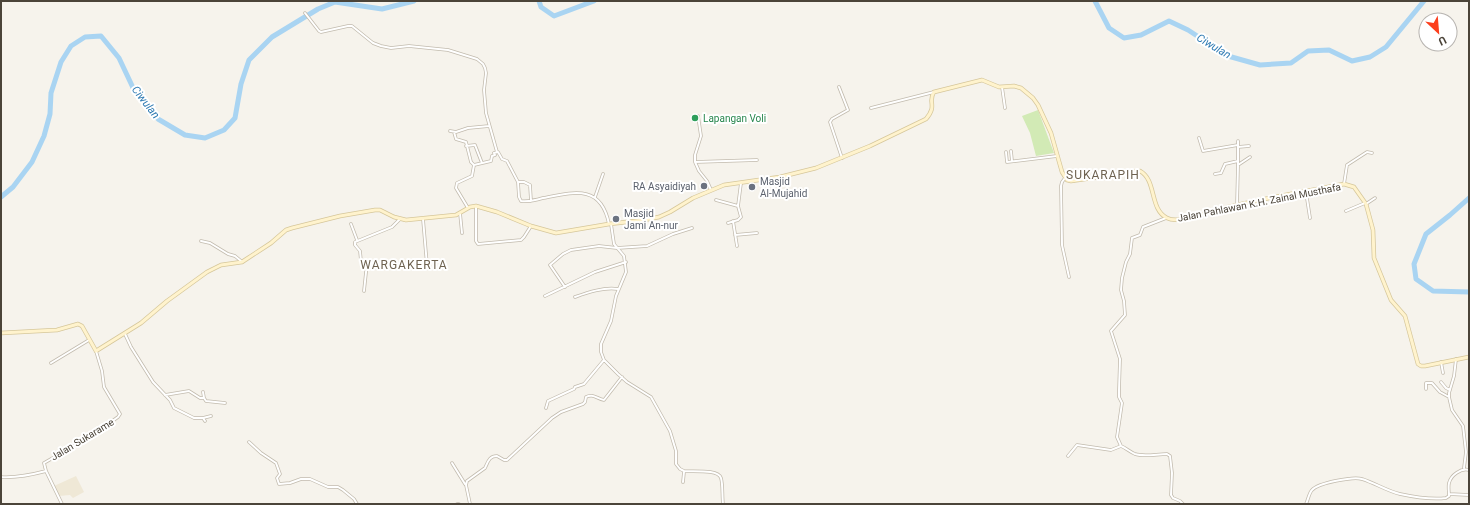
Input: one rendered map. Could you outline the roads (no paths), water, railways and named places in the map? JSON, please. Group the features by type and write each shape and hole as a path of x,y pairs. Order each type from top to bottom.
{"street":[{"path":"305,13 318,31 321,32 352,26 373,43 381,46 391,48 409,46 448,50 477,59 483,64 485,68 484,90 486,113 489,126 497,152 502,159 507,161 518,182 520,200 524,202 579,194 589,194 604,207 614,244 623,253 626,262 626,272 618,289 611,321 601,344 601,352 604,360 622,377 651,397 670,431 676,451 676,464 680,469 684,471 717,473 721,480 723,504"},
{"path":"871,108 982,80 997,86 1014,86 1021,88 1036,101 1051,133 1066,178 1062,182 1061,186 1062,244 1069,277"},
{"path":"839,87 848,110 832,119 830,125 842,158"},
{"path":"1002,87 1005,108"},
{"path":"1,332 57,330 75,324 82,326 96,351 146,319 167,301 207,272 221,265 242,262 272,243 286,230 375,210 380,210 400,219 424,219 460,213 468,208 476,206 497,212 531,226 556,233 659,217 693,198 724,185 802,172 842,158 926,119 932,110 933,106 931,99 934,92"},
{"path":"698,116 701,136 695,155 695,162 711,190"},
{"path":"450,132 468,128 489,126"},
{"path":"454,132 456,138 465,141 471,162 474,164"},
{"path":"1199,138 1203,151 1249,146"},
{"path":"1237,205 1238,141"},
{"path":"466,146 475,145 482,163"},
{"path":"1011,151 1012,161"},
{"path":"474,164 490,161 492,156 495,155 494,153 497,152"},
{"path":"1006,152 1007,162 1058,155"},
{"path":"1344,184 1348,165 1367,152 1372,154"},
{"path":"1238,165 1250,157"},
{"path":"695,162 757,160"},
{"path":"1215,174 1222,172 1225,164 1238,161"},
{"path":"468,208 460,197 456,185 458,182 472,176 474,164"},
{"name":"Jalan Pahlawan K.H. Zainal Musthafa","path":"1066,178 1071,181 1140,171 1148,179 1158,208 1166,218 1177,219 1187,218 1237,205 1344,184 1354,187 1365,203 1373,230 1374,258 1392,300 1405,316 1419,365 1423,366 1469,357"},
{"path":"595,198 603,174"},
{"path":"518,182 524,182 530,185 532,201"},
{"path":"728,223 741,217 738,206 742,183"},
{"path":"1306,192 1310,218"},
{"path":"1346,211 1375,198"},
{"path":"716,200 738,206"},
{"path":"476,206 476,241 478,244 521,240 531,226"},
{"path":"460,213 462,233"},
{"path":"1166,218 1143,227 1140,235 1132,238 1130,254 1124,267 1121,290 1124,301 1125,315 1111,331 1120,359 1119,397 1122,403 1117,437 1121,446 1138,454 1167,454 1170,456 1172,473 1171,495 1183,504"},
{"path":"357,240 392,227 400,219"},
{"path":"424,219 426,265"},
{"path":"733,222 737,246"},
{"path":"351,224 357,240 355,243 360,251 362,261 367,263 364,291"},
{"path":"565,287 550,266 563,254 571,250 599,246 617,248 647,246 673,234 692,228"},
{"path":"735,236 757,233"},
{"path":"201,241 210,243 226,253 235,256 242,262"},
{"path":"545,296 595,272 626,262"},
{"path":"576,297 594,291 612,288 618,289"},
{"path":"124,333 130,346 153,382 166,395 177,410 194,418 211,416"},
{"path":"51,363 89,340"},
{"name":"Jalan Sukarame","path":"62,504 46,471 44,462 93,435 120,415 120,412 104,387 102,371 96,351"},
{"path":"1456,359 1449,397 1452,410 1464,426 1466,452 1464,468"},
{"path":"546,408 548,401 584,384 604,360"},
{"path":"1441,362 1443,373"},
{"path":"466,485 467,481 485,468 490,459 497,456 507,460 542,427 561,412 583,404 586,397 591,395 603,400 605,399 622,377"},
{"path":"1441,382 1450,390"},
{"path":"1426,389 1426,383 1432,383 1440,392 1449,397"},
{"path":"166,395 168,393 189,391 200,398 204,398 206,401 225,402"},
{"path":"203,392 204,398"},
{"path":"249,442 261,453 276,463 280,474 277,478 279,484 290,484 301,479 311,479 327,486 337,487 344,490 354,499 357,504"},
{"path":"1068,456 1077,445 1111,450 1121,446"},
{"path":"452,463 466,485 470,504"},
{"path":"1464,468 1469,470"},
{"path":"1448,496 1450,480 1464,468"},
{"path":"1,477 10,478 46,471"},
{"path":"683,482 684,471"},
{"path":"1306,504 1312,490 1315,488 1329,483 1354,478 1361,479 1398,494 1436,499 1448,496 1469,495"}],"waterway":[{"name":"Ciwulan","path":"1,197 13,187 32,162 44,136 50,114 51,93 61,62 71,46 85,37 101,36 119,58 135,92 158,119 185,135 205,138 224,130 235,118 241,84 249,60 272,37 318,9 335,2 382,9 414,1"},
{"name":"Ciwulan","path":"539,1 541,7 554,16 594,1"},
{"name":"Ciwulan","path":"1095,1 1109,28 1124,38 1141,35 1169,21 1188,30 1228,56 1260,65 1291,63 1308,51 1329,50 1352,61 1370,57 1386,47 1424,1"},
{"name":"Ciwulan","path":"1469,198 1426,234 1414,264 1416,279 1433,291 1469,292"}],"place":[{"name":"Lapangan Voli","path":"695,118"},
{"name":"RA Asyaidiyah","path":"704,186"},
{"name":"Masjid Al-Mujahid","path":"752,187"},
{"name":"Masjid Jami An-nur","path":"616,219"}],"district":[{"name":"SUKARAPIH","path":"1103,175"},
{"name":"WARGAKERTA","path":"404,265"}]}
